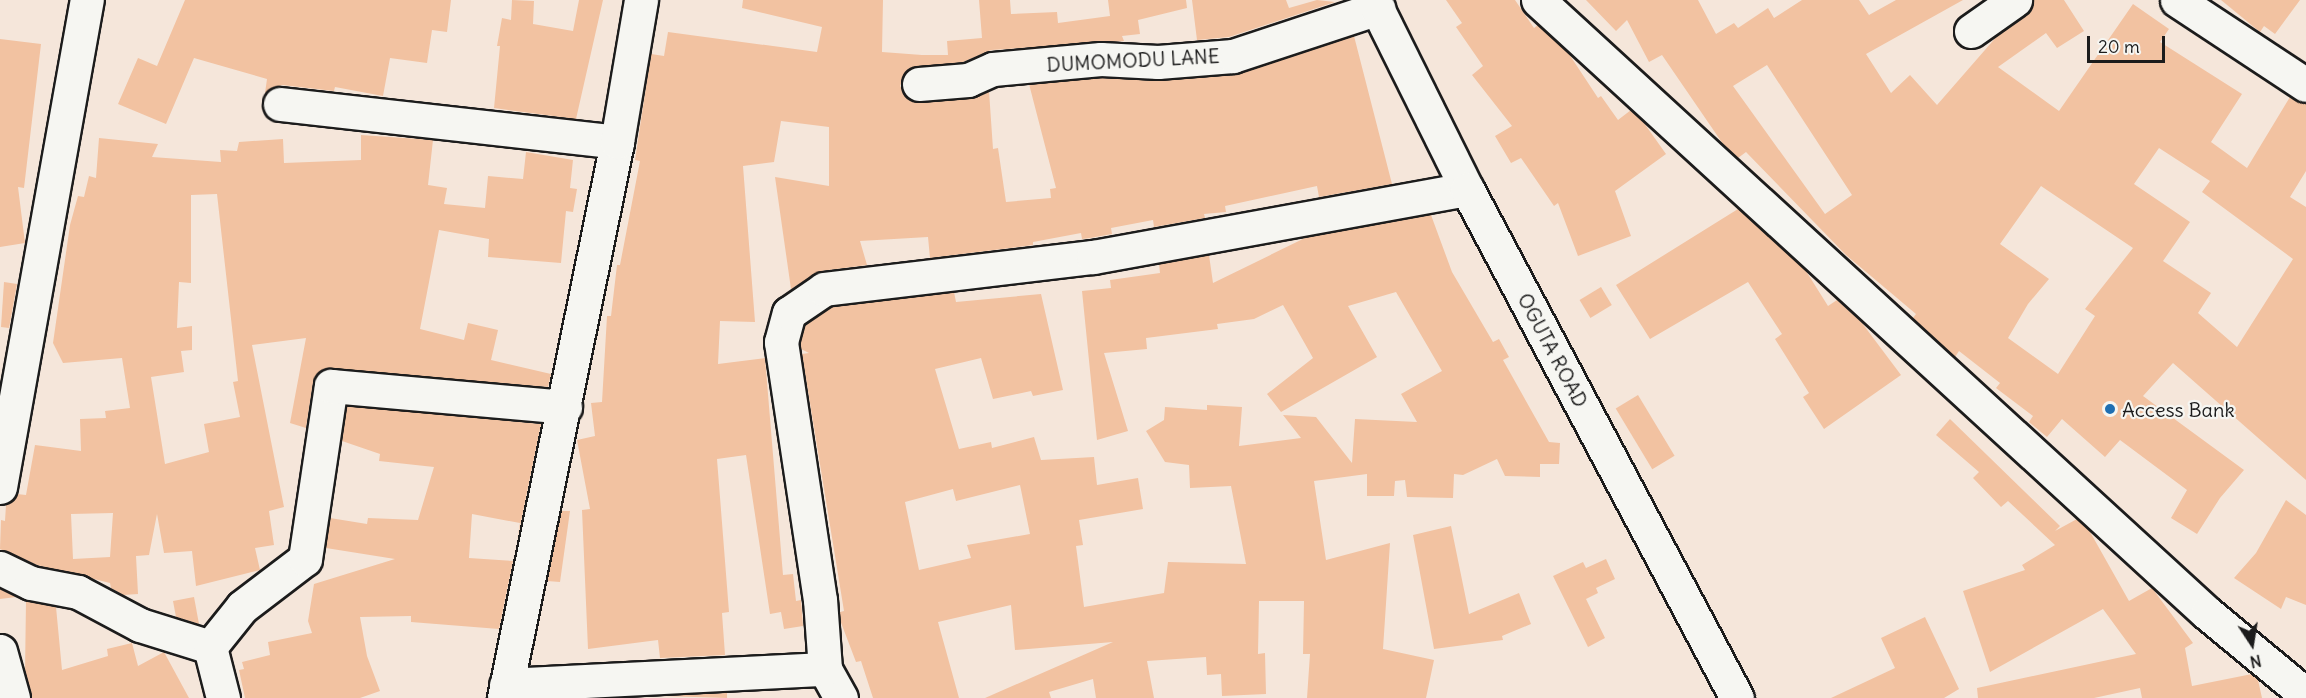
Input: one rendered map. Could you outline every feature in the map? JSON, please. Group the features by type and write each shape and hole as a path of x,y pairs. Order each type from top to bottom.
{"street":[{"path":"0,487 87,0"},
{"path":"641,0 617,142 565,407 505,691 825,669"},
{"path":"1538,0 2207,613 2306,695"},
{"path":"1971,31 2015,0"},
{"path":"2177,0 2306,85"},
{"name":"DUMOMODU LANE","path":"919,84 968,80 993,69 1101,59 1158,62 1233,56 1376,4"},
{"name":"OGUTA ROAD","path":"1376,4 1467,189 1737,698"},
{"path":"280,104 617,142"},
{"path":"841,698 825,669 820,600 781,342 789,313 824,289 1093,257 1467,189"},
{"path":"210,647 242,607 305,560 331,386 565,407"},
{"path":"0,568 31,583 78,592 140,625 210,647"},
{"path":"210,647 223,698"},
{"path":"0,651 13,698"}],"building":[{"path":"185,0 451,0 447,32 432,30 427,63 390,58 383,96 335,87 334,91 282,85 265,93 267,79 194,58 166,124 118,104 138,58 157,66"},
{"path":"512,0 534,1 533,24 573,31 579,0 603,0 576,119 494,108 500,46 497,46 502,18 511,20"},
{"path":"743,0 883,0 882,52 948,55 947,41 982,38 979,0 1010,0 1011,14 1057,12 1058,23 1110,16 1108,0 1186,0 1187,8 1138,20 1140,34 1122,36 1124,41 991,50 963,62 908,69 900,86 912,101 970,99 989,91 993,149 998,148 1006,202 1051,198 1050,189 1056,188 1029,84 1101,78 1159,81 1235,75 1354,36 1392,184 1319,197 1317,186 1225,206 1226,212 1204,214 1205,218 1154,227 1153,220 1111,228 1112,234 1090,238 1082,239 1081,233 1033,242 1033,245 930,258 928,237 860,241 867,265 821,271 791,289 775,177 829,186 829,127 781,121 774,162 743,166 755,322 720,321 718,364 765,358 783,575 793,574 796,601 801,600 803,626 784,629 781,612 770,614 746,455 717,459 729,612 722,613 725,655 660,658 658,640 588,649 582,510 590,509 577,440 595,436 591,403 602,402 607,316 611,316 617,265 620,265 640,161 635,160 651,54 664,56 668,32 817,52 822,27 742,8"},
{"path":"1192,0 1286,0 1289,8 1317,0 1335,2 1229,37 1197,40"},
{"path":"1446,0 1515,0 1534,28 1538,25 1569,54 1598,98 1601,96 1618,120 1631,110 1644,123 1666,154 1615,191 1631,236 1578,256 1558,203 1554,206 1521,158 1511,163 1495,136 1512,126 1472,75 1483,66 1456,27 1462,23"},
{"path":"1586,0 1698,0 1716,34 1734,23 1738,28 1768,8 1774,18 1802,0 1859,0 1869,15 1896,0 1963,0 1866,54 1891,93 1910,75 1937,105 1998,35 2026,15 2033,0 2064,0 2084,31 2057,48 2046,33 1998,67 2059,111 2133,4 2169,29 2160,42 2242,94 2211,142 2247,168 2290,97 2306,104 2306,171 2290,197 2306,207 2306,480 2173,363 2143,396 2244,470 2220,498 2197,534 2171,518 2187,490 2120,440 2105,457 2062,419 2047,437 2029,422 2033,416 1996,388 2000,383 1959,351 1955,357 1913,318 1916,314 1846,255 1746,152 1738,158 1723,144 1662,55 1649,62 1627,20 1616,31","holes":["1767,65 1852,195 1825,214 1733,86","2159,148 2210,181 2202,192 2293,259 2237,347 2198,313 2211,293 2163,261 2190,222 2134,184","2041,186 2133,248 2085,309 2095,316 2058,374 2008,338 2028,304 2049,279 2000,244"]},
{"path":"2221,0 2300,0 2275,34 2264,26 2260,32"},
{"path":"0,39 41,44 24,188 18,187 25,243 0,247"},
{"path":"361,135 433,140 428,185 447,188 444,204 485,208 488,176 523,179 526,152 573,160 570,188 577,189 573,212 566,211 561,263 488,257 489,239 439,230 420,329 464,340 468,323 498,330 491,360 551,374 548,387 324,369 313,383 306,428 290,423 306,338 252,345 284,507 269,511 274,545 255,548 260,570 196,586 192,551 164,553 157,514 149,555 136,556 138,594 123,595 111,588 110,583 37,565 0,549 1,520 5,521 6,505 17,494 26,495 35,445 81,451 80,419 106,418 105,411 130,408 122,358 63,363 53,343 70,225 78,196 84,197 89,176 96,178 99,138 158,144 152,157 221,162 220,150 237,151 239,142 283,139 284,163 361,160","holes":["217,194 238,381 233,382 240,417 204,424 209,452 165,464 151,377 184,372 181,351 192,350 192,326 177,328 179,282 191,283 191,195","113,513 110,557 73,559 71,514"]},
{"path":"1738,209 1806,271 1828,306 1837,300 1862,323 1901,375 1824,429 1803,397 1809,393 1775,339 1782,334 1748,282 1650,339 1616,285"},
{"path":"1431,215 1452,272 1493,342 1499,339 1509,357 1503,360 1549,442 1560,443 1559,464 1540,464 1540,477 1505,476 1497,459 1463,475 1454,474 1453,498 1407,497 1405,480 1395,481 1394,496 1367,496 1367,474 1314,481 1326,560 1390,543 1383,649 1434,660 1426,698 1307,698 1310,654 1303,654 1304,601 1259,601 1258,654 1265,653 1266,694 1222,696 1221,674 1207,675 1206,657 1147,661 1154,698 1096,698 1093,679 1049,692 1051,698 985,698 1113,642 1015,650 1011,605 938,622 959,698 873,698 861,661 856,662 840,620 840,612 844,611 802,354 809,353 801,349 800,343 805,325 831,307 954,292 956,302 1041,294 1063,390 1033,396 1031,391 993,399 981,358 935,369 959,449 991,442 992,448 1034,437 1041,460 1094,457 1097,485 1138,478 1143,509 1079,520 1083,545 1076,546 1084,607 1164,593 1168,562 1246,564 1231,486 1190,488 1189,465 1165,462 1146,431 1164,420 1165,407 1207,410 1207,405 1242,407 1239,446 1301,438 1283,415 1316,417 1352,463 1355,419 1417,422 1401,394 1442,371 1396,292 1348,306 1377,357 1281,412 1267,394 1313,358 1283,305 1254,319 1217,324 1218,329 1146,338 1147,349 1104,353 1128,431 1097,440 1082,291 1111,288 1110,280 1160,273 1159,264 1209,255 1213,283 1307,237","holes":["1020,485 1030,534 967,545 971,558 919,570 905,502 953,489 956,501"]},
{"path":"4,282 17,284 9,328 1,327"},
{"path":"1601,287 1612,305 1590,318 1580,300"},
{"path":"1638,395 1675,456 1652,469 1616,408"},
{"path":"347,406 541,424 517,541 520,523 472,514 469,558 513,561 499,629 411,622 411,616 360,617 367,656 380,691 360,698 245,698 239,670 244,669 242,662 270,655 268,642 312,633 308,621 314,584 395,559 326,548 330,518 367,524 368,518 418,520 434,467 379,461 380,454 342,441"},
{"path":"1950,419 2060,526 2055,531 2077,519 2089,530 2129,601 2152,588 2193,643 2185,648 2192,686 2252,674 2258,680 2262,698 2142,698 2140,688 2094,698 1978,698 1977,688 2136,654 2103,609 1990,672 1963,591 2025,570 2022,565 2055,545 2008,501 2001,507 1973,478 1979,472 1936,435"},
{"path":"2286,500 2306,515 2306,605 2286,597 2281,609 2234,578 2256,553"},
{"path":"561,511 570,511 560,582 547,581"},
{"path":"1451,526 1469,614 1519,593 1531,624 1502,636 1503,640 1434,649 1413,535"},
{"path":"1606,559 1615,579 1596,588 1598,593 1586,599 1605,638 1588,647 1553,576 1583,562 1586,568"},
{"path":"0,589 16,597 0,599"},
{"path":"194,597 199,624 176,617 173,601"},
{"path":"26,601 56,607 62,670 108,656 107,649 132,643 138,666 164,652 189,698 31,698 25,672"},
{"path":"1925,617 1959,689 1944,698 1831,698 1895,668 1881,638"},
{"path":"727,693 727,698 663,696"}],"place":[{"name":"Access Bank","path":"2110,409"}]}
